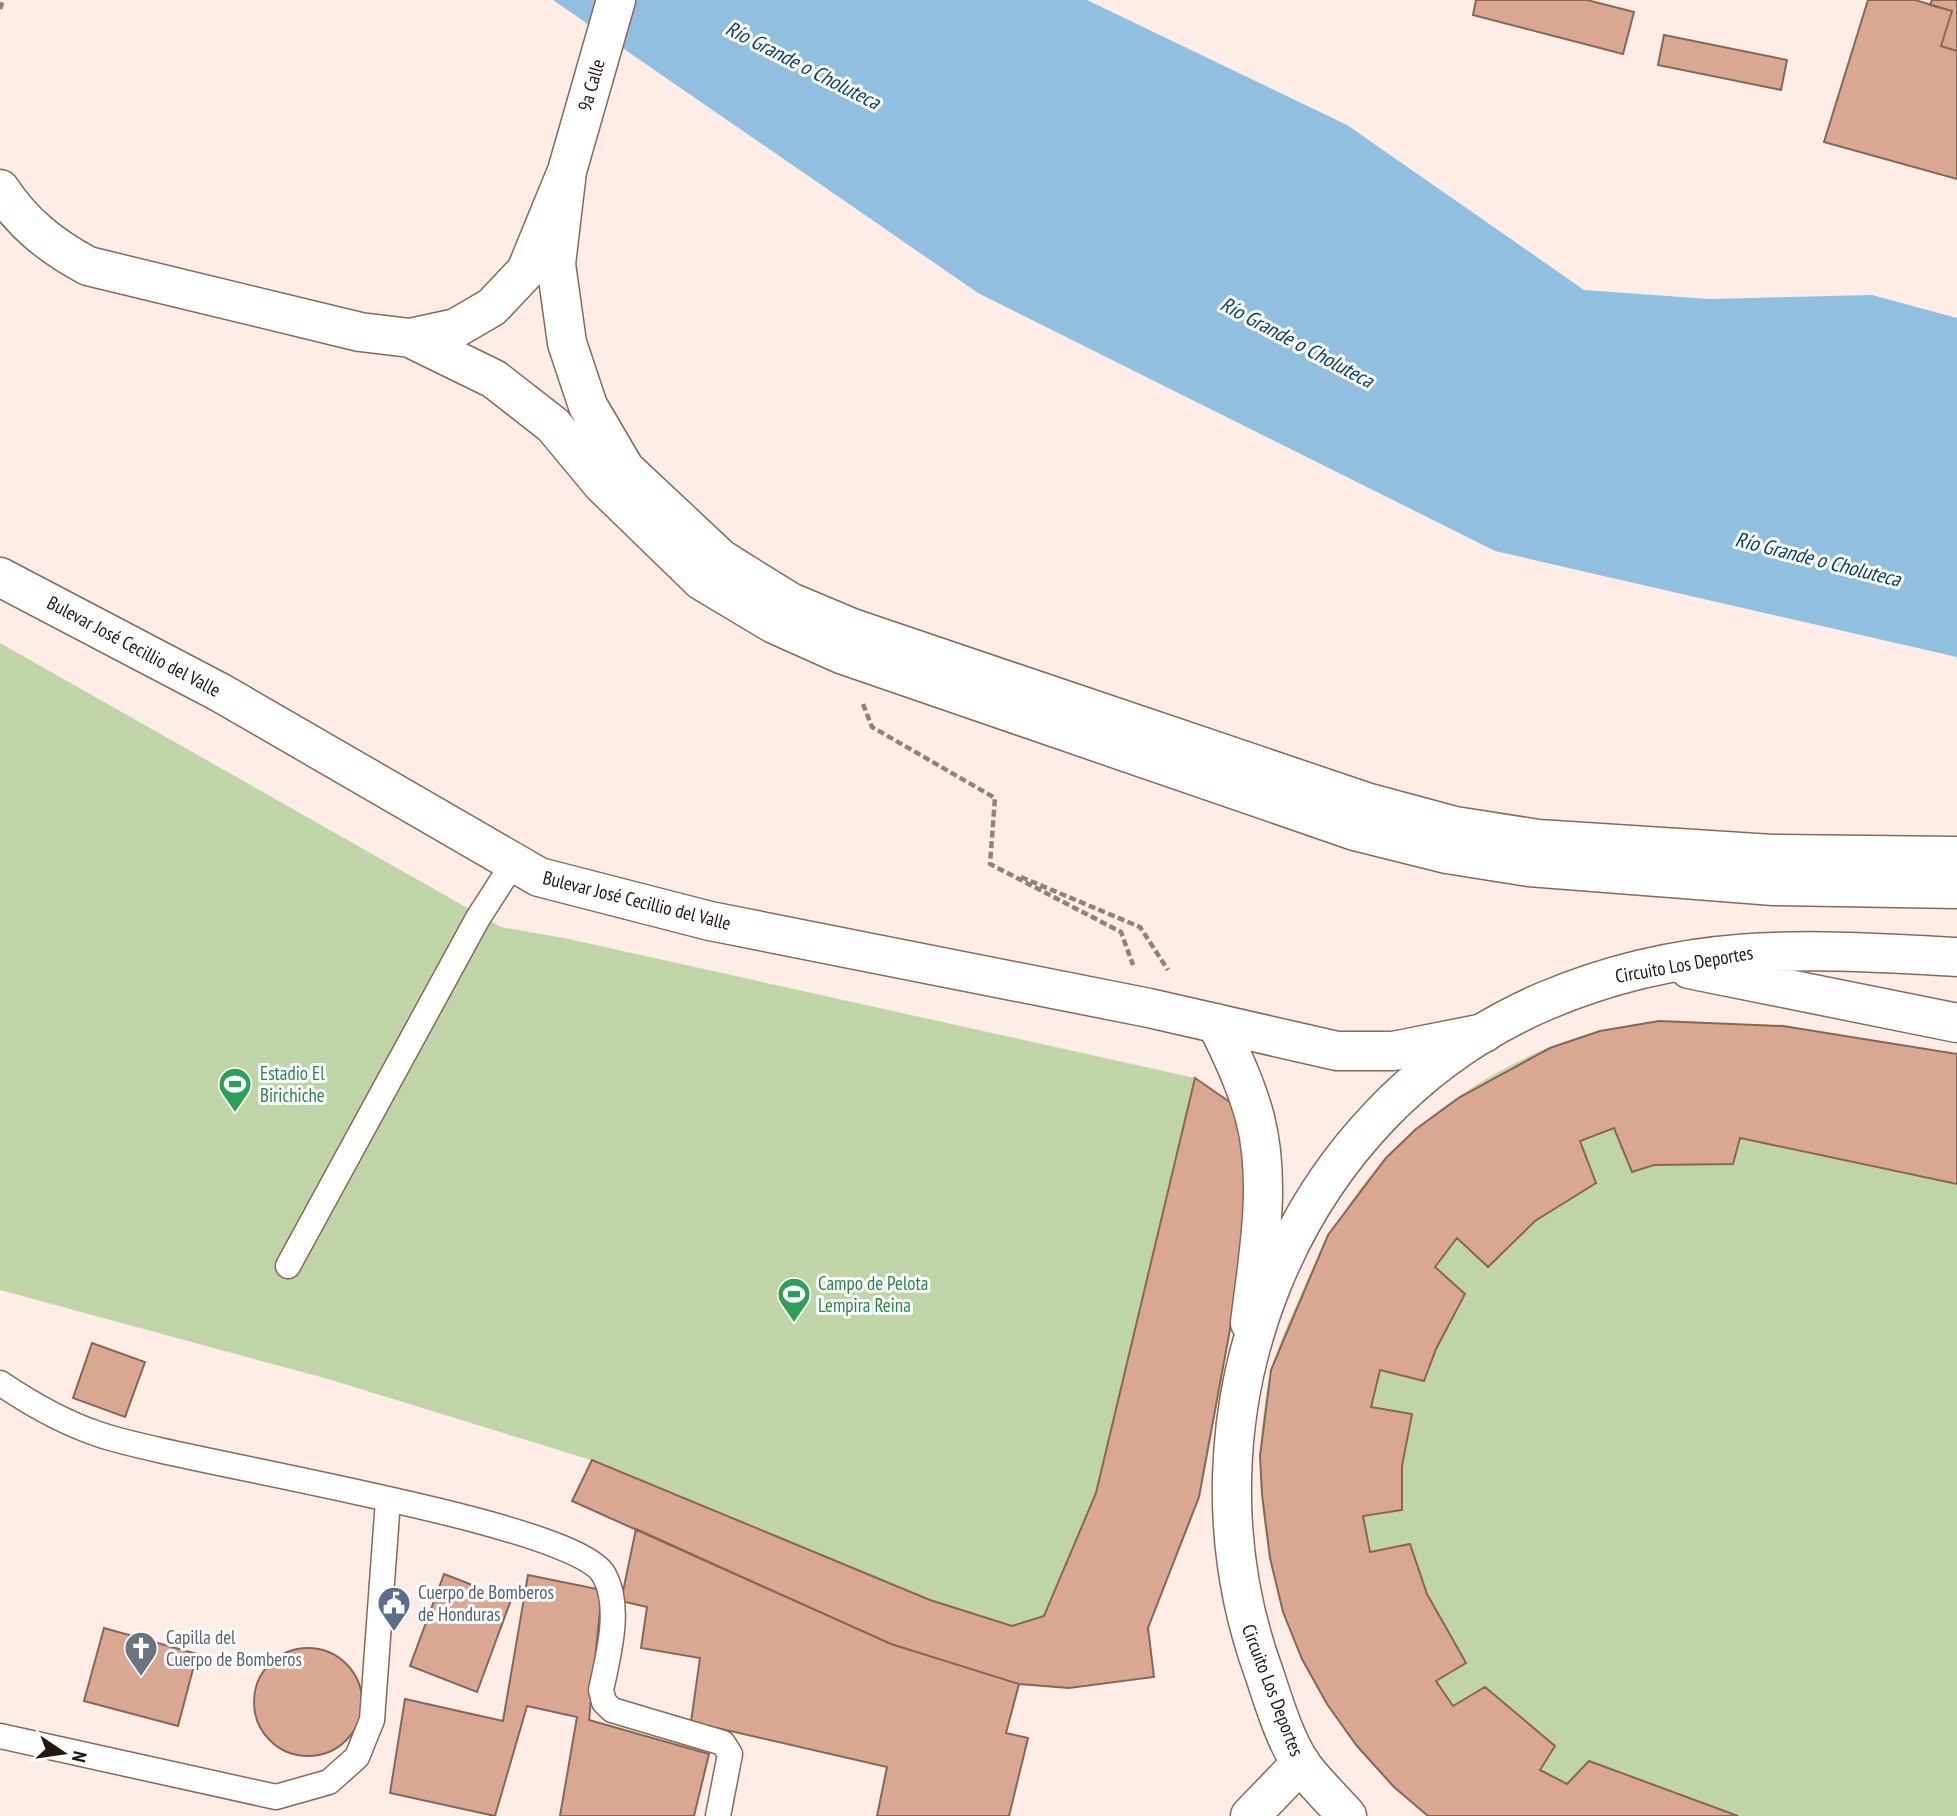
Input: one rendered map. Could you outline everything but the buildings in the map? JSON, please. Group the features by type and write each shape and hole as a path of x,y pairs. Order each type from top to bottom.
{"main road":[{"name":"9a Calle","path":"567,171 616,0"},
{"path":"0,189 18,216 57,250 88,266 360,332 410,338 456,328 465,323 492,306 526,271 567,171"},
{"path":"567,171 556,264 567,343 588,406 625,469 721,559 790,601 852,628 1366,802 1455,826 1538,839 1758,853 1957,856"},
{"path":"410,338 494,379 553,425 601,484 702,581 774,624 841,654 1355,831 1447,855 1529,867 1774,886 1957,889"},
{"name":"Bulevar José Cecillio del Valle","path":"0,577 221,693 539,877 710,920 1149,1008 1336,1051 1393,1051 1486,1032"},
{"name":"Circuito Los Deportes","path":"1347,1816 1301,1763 1247,1627 1231,1537 1231,1447 1247,1357 1261,1308 1281,1260 1334,1172 1367,1131 1403,1094 1443,1061 1486,1032 1542,1002 1601,979 1662,963 1749,951 1807,949 1957,957"},
{"path":"1662,963 1957,1023"},
{"path":"1209,1021 1242,1074 1256,1120 1263,1172 1260,1233 1247,1357"},
{"path":"1250,1816 1301,1763"}],"lane":[{"path":"288,1266 471,930 514,862"},
{"path":"0,1383 39,1410 100,1435 388,1500 542,1540 587,1557 604,1574 613,1609 601,1690 604,1702 612,1710 723,1743 730,1754 719,1816"},
{"path":"0,1736 276,1797 329,1782 357,1757 372,1720 388,1500"}],"path":[{"path":"0,9 4,0"},
{"path":"841,654 872,727 995,798 990,864"},
{"path":"990,864 1121,932 1149,1008"},
{"path":"990,864 1140,928 1209,1021"}],"green space":[{"name":"Campo de Pelota Lempira Reina","path":"0,643 501,927 564,938 1195,1078 1241,1270 1199,1497 1148,1628 1154,1677 1069,1688 1019,1684 572,1501 591,1460 328,1379 0,1290"},
{"path":"1659,1021 1783,1026 1957,1054 1957,1816 1428,1816 1385,1777 1347,1734 1326,1702 1289,1625 1267,1542 1260,1456 1264,1413 1271,1371 1281,1341 1312,1269 1336,1225 1365,1183 1398,1146 1436,1113 1480,1083 1528,1057 1577,1037"}],"water":[{"name":"Río Grande o Choluteca","path":"553,0 1087,0 1347,125 1584,290 1709,299 1872,295 1957,318 1957,657 1495,551 978,293"}],"place":[{"name":"Estadio El Birichiche","path":"235,1114"},
{"name":"Campo de Pelota Lempira Reina","path":"794,1324"},
{"name":"Cuerpo de Bomberos de Honduras","path":"394,1633"},
{"name":"Capilla del Cuerpo de Bomberos","path":"141,1678"}]}
